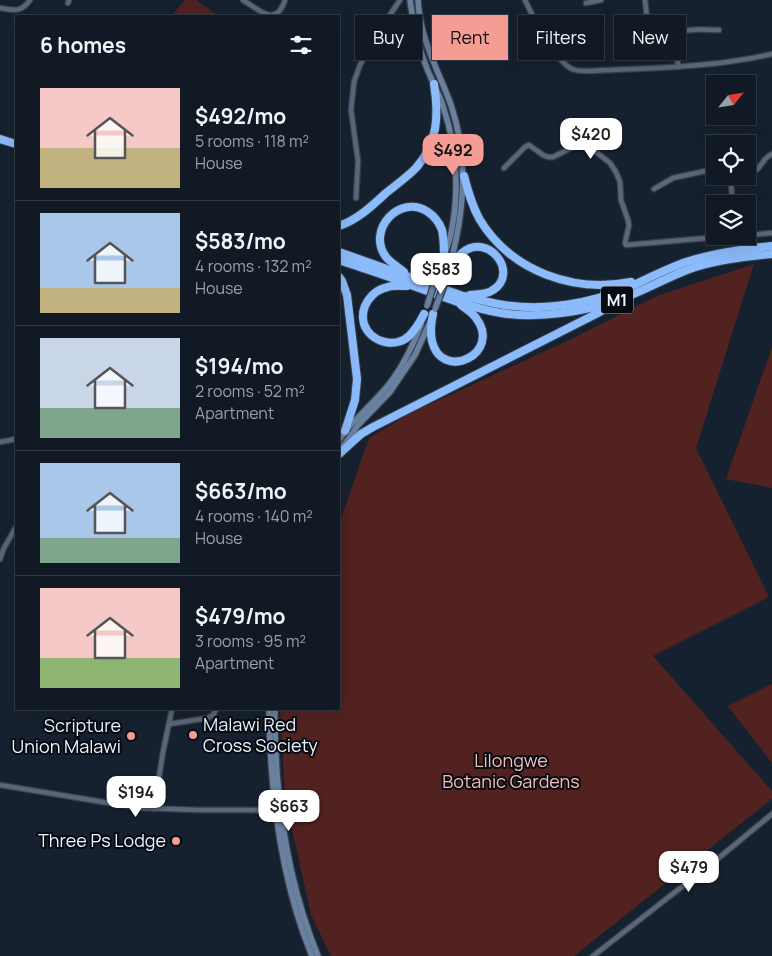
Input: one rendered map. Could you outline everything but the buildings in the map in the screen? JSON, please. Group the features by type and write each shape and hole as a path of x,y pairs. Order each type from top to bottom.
{"highway":[{"path":"340,226 359,216 377,202 416,167 426,152 434,136 437,120 434,84"},
{"path":"0,140 15,144"},
{"path":"460,178 480,220 507,252 527,266 548,276 590,285 618,284 644,280"},
{"path":"415,282 386,256 382,248 380,240 381,231 389,217 395,212 408,207 424,209 431,214 438,221 441,228 444,238 444,257"},
{"name":"M1","path":"460,299 504,305 547,306 573,303 600,297 626,288 665,270 709,256 735,250 772,246"},
{"path":"448,272 456,259 466,250 479,247 493,252 501,263 502,277 496,288 483,294 460,299"},
{"name":"M1","path":"340,253 353,261 415,282 482,309 503,313 547,314 574,312 622,299 689,270 729,259 772,254"},
{"name":"M1","path":"340,260 353,261"},
{"path":"340,278 347,295 357,379 355,400 345,431"},
{"path":"415,282 388,286 375,292 364,308 364,323 366,328 380,341 395,343 408,337 418,326 424,314"},
{"path":"434,311 430,329 431,340 438,354 446,360 453,362 468,359 480,348 483,340 482,332 476,316 460,299"},
{"path":"340,452 356,438 373,427 622,299"}],"main road":[{"path":"340,438 390,384 402,365 416,337 427,306 450,238 454,217 460,178 443,104 425,64 408,0"},
{"path":"340,452 360,424 390,392 415,355 445,282 457,237 460,218 461,149 451,106 425,43 418,10 418,0"},
{"path":"269,710 275,807 290,892 312,956"},
{"path":"274,710 280,805 300,908 318,956"}],"street":[{"path":"0,8 20,9 26,6 30,0"},
{"path":"243,0 267,15"},
{"path":"274,15 280,11 285,0"},
{"path":"356,198 358,161 351,110 354,82 360,65 373,40 400,0"},
{"path":"525,0 551,47 567,66 572,69 588,71 678,67 772,54"},
{"path":"586,3 602,0"},
{"path":"645,0 647,15"},
{"path":"686,31 697,29 719,30"},
{"path":"677,60 678,67"},
{"path":"504,168 529,145 543,155 553,158 575,145 586,144 610,163 620,182 622,200 629,225 625,245 706,238"},
{"path":"756,170 772,154"},
{"path":"654,189 673,178 706,171"},
{"path":"756,235 772,234"},
{"path":"0,442 15,439"},
{"path":"0,559 15,529"},
{"path":"154,809 172,710"},
{"path":"169,724 208,718 214,714 216,710"},
{"path":"0,785 139,808 258,810 275,807"},
{"path":"593,956 772,814"}],"green space":[{"path":"185,0 196,0 218,15 172,15"},
{"name":"Lilongwe Botanic Gardens","path":"754,264 696,448 769,597 653,656 772,791 772,799 574,956 331,956 311,915 285,797 280,710 340,710 340,521 369,438 411,413 567,341 657,296"},
{"path":"772,347 772,488 726,479"},
{"path":"772,684 772,763 728,706"}],"place":[{"name":"Malawi Red Cross Society","path":"193,735"},
{"name":"Scripture Union Malawi","path":"131,736"},
{"name":"Three Ps Lodge","path":"176,841"}]}
